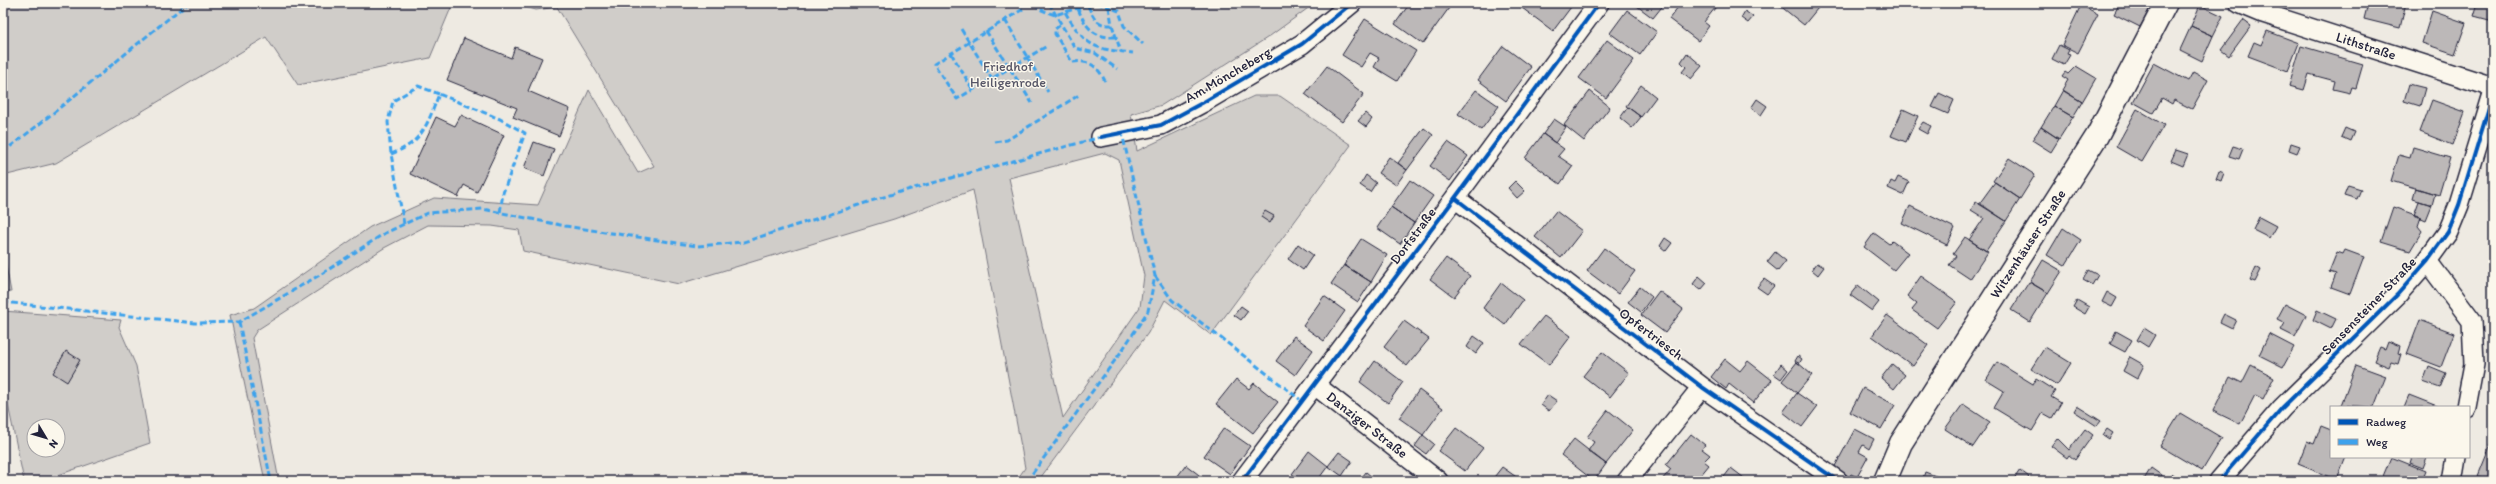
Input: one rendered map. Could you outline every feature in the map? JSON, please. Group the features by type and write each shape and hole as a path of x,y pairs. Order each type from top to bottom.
{"main road":[{"name":"Witzenhäuser Straße","path":"1885,481 1901,443 2097,136 2166,3"}],"street":[{"name":"Am Möncheberg","path":"1101,137 1161,124 1202,103 1302,44 1352,3"},
{"name":"Dorfstraße","path":"1242,481 1456,198 1599,3"},
{"name":"Lithstraße","path":"2239,3 2263,13 2493,87"},
{"name":"Sensensteiner Straße","path":"2219,481 2282,408 2398,295 2427,262 2448,232 2459,205 2493,94"},
{"name":"Opfertriesch","path":"1456,198 1702,386 1838,481"},
{"path":"2427,262 2472,321 2474,364 2466,406"},
{"name":"Danziger Straße","path":"1315,385 1438,481"},
{"path":"1627,481 1702,386"},
{"path":"2452,481 2456,458"}],"green space":[{"path":"3,3 453,3 430,58 298,85 266,37 56,163 3,176"},
{"name":"Friedhof Heiligenrode","path":"511,3 1315,3 1270,36 1162,105 1131,114 1137,151 1254,96 1280,96 1351,145 1211,335 1165,300 1148,333 1038,481 1016,481 1025,468 973,190 894,219 679,284 523,251 519,230 492,226 428,225 384,248 257,330 252,338 279,481 265,481 230,315 254,308 370,227 434,198 538,205 589,90 638,173 654,166 557,7 536,10","holes":["1105,153 1119,160 1144,276 1140,307 1063,418 1009,178"]},
{"path":"3,250 11,292 3,292"},
{"path":"3,311 121,320 119,327 136,366 150,443 41,481 24,481 3,381"}],"building":[{"path":"1410,3 1442,3 1449,8 1423,44 1395,24"},
{"path":"1519,3 1574,3 1553,31 1518,5"},
{"path":"1633,3 1665,3 1653,18"},
{"path":"1681,3 1719,3 1704,22 1709,26 1698,41 1669,19"},
{"path":"1780,3 1822,3 1804,25 1779,5"},
{"path":"2120,3 2153,3 2140,27 2114,14"},
{"path":"2368,3 2406,3 2400,28 2364,19"},
{"path":"2478,3 2493,3 2493,21 2474,16"},
{"path":"2081,5 2098,14 2078,53 2062,45"},
{"path":"2200,5 2223,16 2213,36 2191,26"},
{"path":"1627,10 1657,32 1640,55 1610,33"},
{"path":"1745,11 1753,17 1748,23 1741,18"},
{"path":"2432,11 2466,23 2455,54 2422,43"},
{"path":"1365,19 1416,51 1397,81 1374,67 1379,58 1370,53 1361,67 1342,55"},
{"path":"2243,20 2251,26 2229,56 2221,50"},
{"path":"2191,26 2213,36 2202,61 2180,50"},
{"path":"2267,31 2299,43 2288,71 2248,56 2254,42 2261,45"},
{"path":"464,38 511,58 515,47 542,58 528,91 570,109 559,136 513,117 517,108 447,80"},
{"path":"1607,40 1634,60 1606,98 1579,78"},
{"path":"2059,45 2069,50 2067,54 2070,55 2064,65 2052,59"},
{"path":"1503,46 1531,67 1506,101 1478,80"},
{"path":"2301,46 2363,64 2356,88 2352,87 2350,93 2333,89 2335,81 2309,74 2304,90 2289,86"},
{"path":"1687,53 1702,66 1691,79 1682,72 1686,67 1681,62"},
{"path":"2154,63 2188,81 2193,72 2208,80 2192,109 2174,100 2172,104 2162,98 2153,113 2133,102"},
{"path":"1327,66 1364,94 1342,122 1305,94"},
{"path":"2076,66 2096,78 2082,102 2062,90 2068,80 2062,76 2065,72 2068,74"},
{"path":"2409,84 2425,88 2420,106 2404,101"},
{"path":"1641,85 1656,97 1641,117 1626,106"},
{"path":"1476,90 1499,106 1481,130 1458,114"},
{"path":"2063,90 2082,102 2073,117 2054,106"},
{"path":"1590,91 1610,107 1584,141 1564,125"},
{"path":"1939,93 1954,100 1948,114 1932,107"},
{"path":"1757,99 1767,106 1761,115 1751,108"},
{"path":"2432,100 2465,112 2453,145 2420,132"},
{"path":"2054,106 2073,117 2059,139 2041,127"},
{"path":"1628,107 1641,117 1632,128 1620,118"},
{"path":"1903,109 1918,116 1906,142 1891,136"},
{"path":"2137,109 2164,125 2142,162 2116,147"},
{"path":"1365,113 1372,119 1366,127 1358,121"},
{"path":"461,115 504,135 477,192 464,185 458,197 410,174 436,117 455,126"},
{"path":"1554,119 1566,127 1555,143 1543,134"},
{"path":"1923,122 1931,126 1927,134 1918,129"},
{"path":"2041,127 2059,139 2051,152 2032,140"},
{"path":"1424,128 1433,135 1407,170 1398,163"},
{"path":"2345,128 2354,132 2350,141 2341,137"},
{"path":"1543,134 1564,149 1558,156 1573,166 1560,184 1525,158"},
{"path":"534,142 554,149 544,176 524,168"},
{"path":"1448,142 1468,156 1450,181 1430,166"},
{"path":"2291,143 2300,146 2297,153 2289,150"},
{"path":"2233,146 2243,149 2239,159 2229,156"},
{"path":"2413,147 2450,158 2439,195 2391,181 2399,155 2410,158"},
{"path":"2176,150 2188,154 2183,166 2171,161"},
{"path":"1389,157 1407,170 1396,185 1378,173"},
{"path":"2009,158 2035,175 2020,199 1993,181"},
{"path":"2219,171 2224,173 2221,181 2216,179"},
{"path":"1366,175 1376,183 1370,192 1360,185"},
{"path":"1898,177 1909,182 1903,195 1888,188 1891,181 1895,183"},
{"path":"1410,180 1433,196 1414,223 1391,207"},
{"path":"1515,181 1525,191 1517,198 1508,188"},
{"path":"1995,182 2020,199 2006,221 1979,204"},
{"path":"2348,185 2361,189 2357,199 2344,195"},
{"path":"2416,188 2435,194 2432,205 2413,199"},
{"path":"2493,189 2493,203 2488,202"},
{"path":"1976,201 2006,221 1986,251 1969,240 1984,218 1971,210"},
{"path":"2419,201 2432,205 2426,220 2414,215"},
{"path":"1910,206 1955,228 1947,245 1902,223"},
{"path":"1391,207 1414,223 1400,244 1377,228"},
{"path":"2393,207 2421,217 2418,226 2422,231 2410,251 2381,242"},
{"path":"1265,211 1274,216 1270,223 1261,217"},
{"path":"1556,211 1582,231 1561,258 1535,237"},
{"path":"2259,217 2276,226 2269,238 2253,230"},
{"path":"2063,228 2081,240 2065,266 2047,255"},
{"path":"1874,233 1889,244 1892,241 1908,253 1894,270 1864,247"},
{"path":"1965,237 1988,252 1970,279 1949,265 1956,256 1953,254"},
{"path":"1665,238 1672,243 1666,251 1660,246"},
{"path":"1361,239 1387,255 1371,282 1344,265"},
{"path":"1298,244 1313,255 1303,270 1288,259"},
{"path":"1604,248 1635,271 1618,294 1587,271"},
{"path":"2345,250 2364,257 2350,294 2331,287 2336,274 2329,272 2337,252 2343,254"},
{"path":"1775,252 1786,261 1778,271 1767,262"},
{"path":"1446,258 1470,276 1454,297 1430,279"},
{"path":"2043,260 2062,271 2048,293 2030,282"},
{"path":"1817,263 1824,267 1818,275 1812,270"},
{"path":"1344,265 1371,282 1358,302 1331,284"},
{"path":"2256,267 2261,270 2255,282 2250,280"},
{"path":"2088,270 2098,275 2092,285 2083,280"},
{"path":"1699,276 1707,283 1701,290 1693,284"},
{"path":"1921,276 1957,302 1937,328 1912,310 1917,304 1907,296"},
{"path":"1764,279 1774,286 1767,294 1757,287"},
{"path":"2029,282 2048,293 2030,322 2011,310"},
{"path":"1501,283 1523,300 1505,325 1483,308"},
{"path":"1858,285 1879,302 1872,311 1850,295"},
{"path":"1640,287 1652,297 1641,312 1628,302"},
{"path":"1659,291 1683,309 1665,333 1641,315"},
{"path":"2107,292 2117,298 2112,307 2102,302"},
{"path":"1324,296 1345,311 1324,341 1303,326"},
{"path":"2077,300 2089,307 2085,314 2073,307"},
{"path":"2285,304 2306,315 2295,337 2281,330 2285,323 2277,319"},
{"path":"1241,306 1248,311 1241,320 1234,315"},
{"path":"2317,310 2336,319 2331,329 2313,320"},
{"path":"2224,314 2236,320 2232,328 2220,322"},
{"path":"1887,315 1928,345 1913,366 1872,336"},
{"path":"1544,316 1571,336 1549,365 1521,344"},
{"path":"2420,320 2454,333 2441,367 2407,354"},
{"path":"1404,321 1429,339 1407,366 1384,347"},
{"path":"2144,328 2155,335 2148,347 2137,340"},
{"path":"2116,331 2132,340 2125,352 2110,344"},
{"path":"2269,334 2294,347 2283,367 2259,355"},
{"path":"1294,336 1313,350 1295,375 1276,361"},
{"path":"1474,336 1484,343 1476,354 1467,347"},
{"path":"2388,341 2400,346 2398,353 2401,354 2398,364 2391,362 2389,367 2374,361 2380,347 2385,349"},
{"path":"2045,347 2071,363 2057,385 2031,369"},
{"path":"66,351 80,360 67,382 53,373"},
{"path":"1602,352 1629,373 1610,397 1583,376"},
{"path":"1798,356 1802,359 1799,364 1795,361"},
{"path":"2130,357 2144,365 2137,379 2123,371"},
{"path":"1725,359 1740,371 1748,361 1772,380 1753,403 1729,384 1726,389 1711,377"},
{"path":"1375,361 1403,382 1388,403 1360,382"},
{"path":"1797,362 1812,375 1797,393 1782,381"},
{"path":"1997,362 2033,384 2036,379 2055,391 2051,397 2061,403 2052,418 2043,413 2032,431 1994,408 2004,391 1986,380"},
{"path":"1781,364 1788,370 1781,379 1774,374"},
{"path":"1892,364 1905,375 1894,389 1881,378"},
{"path":"2251,365 2274,377 2263,399 2255,395 2240,424 2213,411 2230,377 2242,383"},
{"path":"2356,365 2386,376 2374,406 2341,405"},
{"path":"2429,366 2446,373 2440,388 2423,382"},
{"path":"1236,379 1249,389 1254,383 1278,402 1253,433 1216,404"},
{"path":"1863,388 1895,405 1881,429 1850,412"},
{"path":"1419,390 1443,408 1423,435 1399,418"},
{"path":"1797,393 1817,407 1802,427 1783,412"},
{"path":"1548,395 1557,401 1549,411 1541,405"},
{"path":"2409,395 2437,406 2404,406"},
{"path":"1963,404 1990,422 1973,447 1945,429"},
{"path":"2077,406 2101,421 2097,426 2074,411"},
{"path":"1608,410 1633,430 1606,464 1588,451 1594,442 1587,437"},
{"path":"2180,413 2222,438 2202,471 2160,446"},
{"path":"2321,426 2330,430 2330,458 2346,458 2337,480 2298,464 2307,441 2314,444"},
{"path":"1224,428 1250,446 1230,474 1204,456"},
{"path":"1456,428 1483,448 1465,471 1438,451"},
{"path":"1855,429 1874,439 1869,449 1863,445 1859,452 1868,457 1857,477 1851,474 1849,478 1833,470"},
{"path":"2085,429 2093,435 2075,460 2069,455 2067,458 2051,446 2057,438 2069,450"},
{"path":"2107,429 2113,433 2109,439 2103,435"},
{"path":"1691,434 1705,445 1702,449 1710,455 1704,461 1709,465 1696,481 1661,481 1671,469 1666,465"},
{"path":"1423,435 1434,444 1426,454 1415,446"},
{"path":"1574,439 1606,464 1594,481 1561,455"},
{"path":"2493,439 2493,481 2490,481 2478,476"},
{"path":"1309,451 1328,466 1317,481 1302,481 1292,474"},
{"path":"1339,452 1352,461 1342,476 1328,466"},
{"path":"2391,458 2426,471 2422,481 2381,481"},
{"path":"2412,458 2427,458 2423,468 2410,463"},
{"path":"1186,465 1207,481 1174,481"},
{"path":"1502,467 1522,481 1491,481"},
{"path":"1731,468 1748,481 1721,481"},
{"path":"2151,468 2168,480 2172,474 2182,481 2143,481"},
{"path":"2020,470 2029,477 2026,481 2014,479"},
{"path":"1366,472 1377,481 1359,481"},
{"path":"1925,472 1949,481 1922,481"}],"marked path":[{"path":"3,152 188,3"},
{"path":"918,3 921,7"},
{"path":"1035,3 1039,9 1055,15 1094,3"},
{"path":"1049,3 1075,48 1095,53 1117,69"},
{"path":"1097,3 1119,11 1124,26 1143,44"},
{"path":"1088,6 1094,18 1099,23 1112,25"},
{"path":"1109,7 1112,25 1121,52"},
{"path":"1023,9 934,64 957,99 1047,46"},
{"path":"1078,9 1087,26 1091,30 1101,36 1115,37"},
{"path":"1065,12 1079,33 1092,44 1108,50 1133,53"},
{"path":"1005,20 1048,92"},
{"path":"1060,25 1055,29 1055,34 1072,62 1088,63 1096,67 1105,81"},
{"path":"961,29 992,79"},
{"path":"986,31 1032,103"},
{"path":"951,53 973,90"},
{"path":"404,224 391,154 388,122 393,101 418,86 439,94"},
{"path":"391,154 402,149 417,138 427,123 439,94 500,119 525,133 503,193 500,213"},
{"path":"995,142 1007,140 1079,95"},
{"path":"1027,481 1121,352 1148,311 1155,276 1122,133"},
{"path":"3,302 195,323 239,322 323,273 385,233 428,213 483,209 565,226 697,246 744,242 896,193 1101,137"},
{"path":"1155,276 1172,300 1302,401"},
{"path":"3,286 6,302"},
{"path":"239,322 271,481"}],"cycle path":[{"path":"1101,137 1161,125 1202,103 1302,44 1352,3"},
{"path":"1242,481 1455,198 1599,3"},
{"path":"2219,481 2282,408 2397,295 2427,261 2448,232 2459,205 2493,94"},
{"path":"1455,198 1702,387 1838,481"}]}
